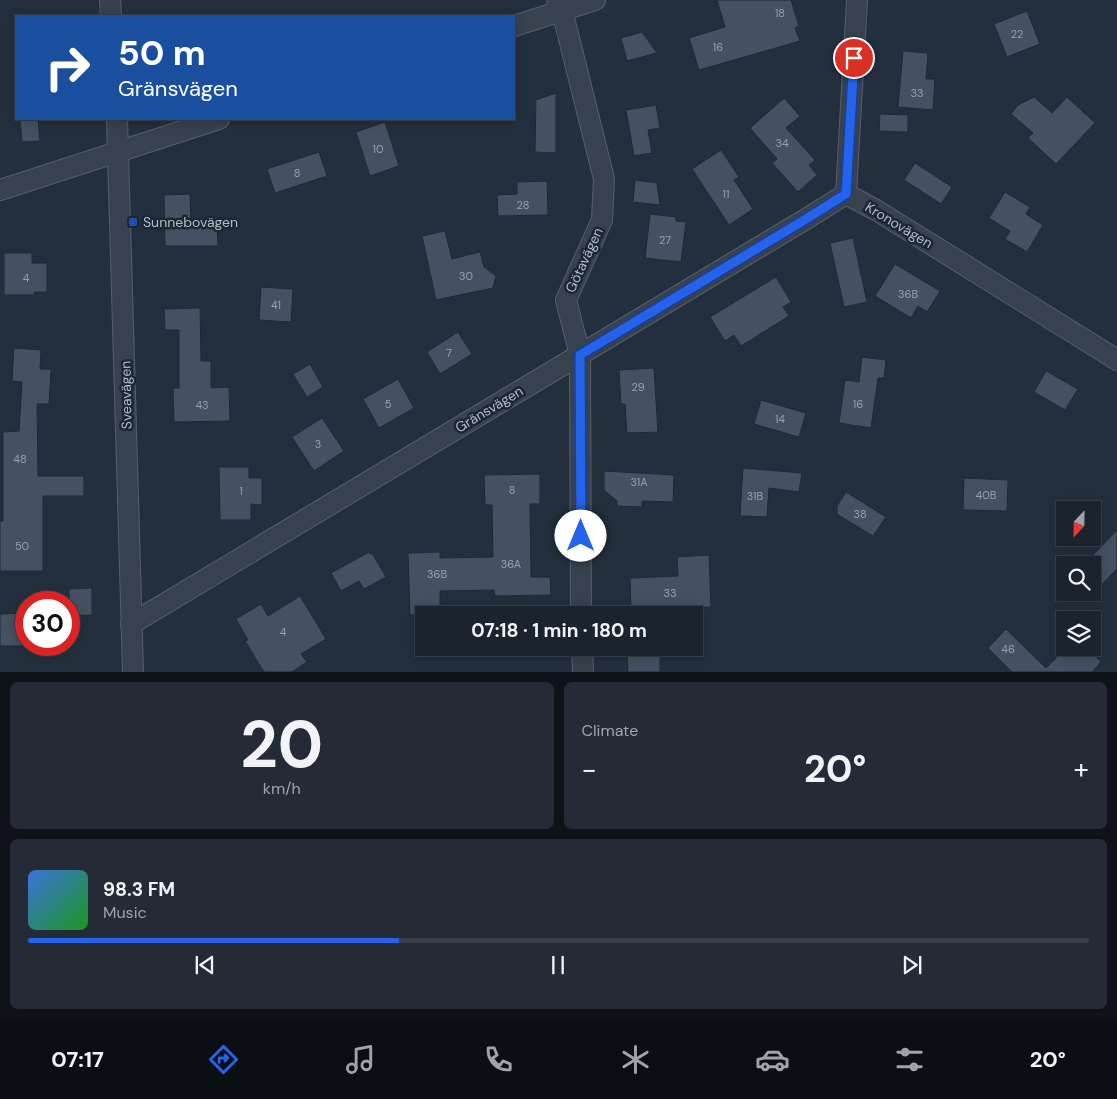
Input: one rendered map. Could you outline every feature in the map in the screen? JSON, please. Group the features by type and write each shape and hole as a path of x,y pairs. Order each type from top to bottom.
{"street":[{"path":"110,0 111,15"},
{"path":"515,26 559,5 595,0"},
{"path":"846,194 858,0"},
{"name":"Götavägen","path":"559,5 604,179 602,220 566,300 580,355 581,606"},
{"name":"Sveavägen","path":"118,120 131,624 134,672"},
{"path":"0,190 216,120"},
{"name":"Gränsvägen","path":"131,624 846,194"},
{"name":"Kronovägen","path":"846,194 876,210 1117,360"},
{"path":"582,656 583,672"}],"building":[{"path":"717,0 791,0 799,26 795,28 800,41 699,70 689,38 725,27"},
{"path":"1027,11 1040,44 1007,57 994,24"},
{"path":"642,32 657,53 627,61 621,38"},
{"path":"903,51 928,53 926,79 935,79 933,110 898,107"},
{"path":"556,93 556,153 535,152 536,100"},
{"path":"1034,97 1052,113 1067,97 1095,123 1056,164 1028,138 1033,133 1011,114 1018,105"},
{"path":"784,98 800,116 786,128 815,160 809,165 817,175 798,192 772,163 777,159 750,128"},
{"path":"656,105 660,128 648,130 652,153 634,156 626,110"},
{"path":"880,114 908,115 908,132 879,131"},
{"path":"20,120 38,120 40,141 22,142"},
{"path":"385,122 399,166 370,176 356,132"},
{"path":"721,150 739,177 734,180 753,209 729,225 692,169"},
{"path":"319,152 327,176 275,193 267,169"},
{"path":"915,163 952,187 941,204 904,180"},
{"path":"635,180 657,183 660,205 633,202"},
{"path":"547,181 548,215 498,216 497,195 517,194 517,182"},
{"path":"1005,192 1030,207 1026,214 1043,225 1027,252 1005,239 1010,231 989,218"},
{"path":"190,194 191,226 217,225 218,246 165,246 164,195"},
{"path":"650,214 676,217 676,221 686,222 681,262 645,258"},
{"path":"445,231 452,259 480,252 484,267 496,276 493,288 436,300 422,236"},
{"path":"853,238 867,302 844,307 830,243"},
{"path":"4,253 32,253 32,263 47,263 47,292 34,292 34,295 4,295"},
{"path":"895,264 940,291 927,312 918,306 911,318 875,296"},
{"path":"776,277 791,302 783,307 789,316 741,346 734,335 725,341 710,317"},
{"path":"261,287 293,289 291,322 259,320"},
{"path":"200,308 201,361 211,361 211,388 229,387 230,421 174,422 173,388 179,388 179,330 165,330 164,309"},
{"path":"458,332 472,354 440,374 427,352"},
{"path":"14,348 41,350 40,369 51,369 49,404 37,404 38,476 84,476 84,496 43,496 43,571 0,571 0,521 3,521 3,432 19,431 22,382 12,381"},
{"path":"862,357 886,360 884,378 878,378 871,428 839,423 845,380 859,382"},
{"path":"310,364 323,387 307,397 293,374"},
{"path":"654,368 658,432 627,433 625,404 621,404 619,370"},
{"path":"1046,371 1078,389 1065,410 1034,392"},
{"path":"398,379 414,408 379,428 363,399"},
{"path":"761,400 806,413 799,437 754,424"},
{"path":"322,418 344,451 314,471 292,437"},
{"path":"219,467 249,467 249,478 262,478 262,505 251,504 251,520 220,520"},
{"path":"743,468 802,473 799,492 769,488 767,517 740,516"},
{"path":"604,471 674,475 673,502 642,501 642,507 617,506 617,501 604,490"},
{"path":"540,474 540,504 530,504 531,577 550,577 551,595 495,596 494,590 440,591 440,606 415,606 415,615 410,615 408,553 440,552 440,558 493,557 492,505 485,505 484,475"},
{"path":"964,478 1008,480 1007,511 963,510"},
{"path":"846,492 886,517 873,536 837,514 837,506"},
{"path":"1117,530 1117,569 1101,586 1101,556 1092,556"},
{"path":"369,552 370,554 372,553 386,577 364,589 359,581 341,591 331,573"},
{"path":"709,555 711,607 631,606 630,578 678,576 677,557"},
{"path":"92,588 92,615 80,616 80,591 69,591 69,589"},
{"path":"300,596 326,639 301,654 307,662 292,672 264,672 245,641 248,640 236,619 261,604 268,616"},
{"path":"15,613 15,646 0,646 0,614"},
{"path":"1006,629 1046,668 1058,656 1095,656 1101,662 1092,672 1012,672 988,648"},
{"path":"627,656 660,656 660,672 628,672"}],"place":[{"name":"Sunnebovägen","path":"133,222"}],"route":[{"path":"581,536 580,355 846,194 854,58"}]}
